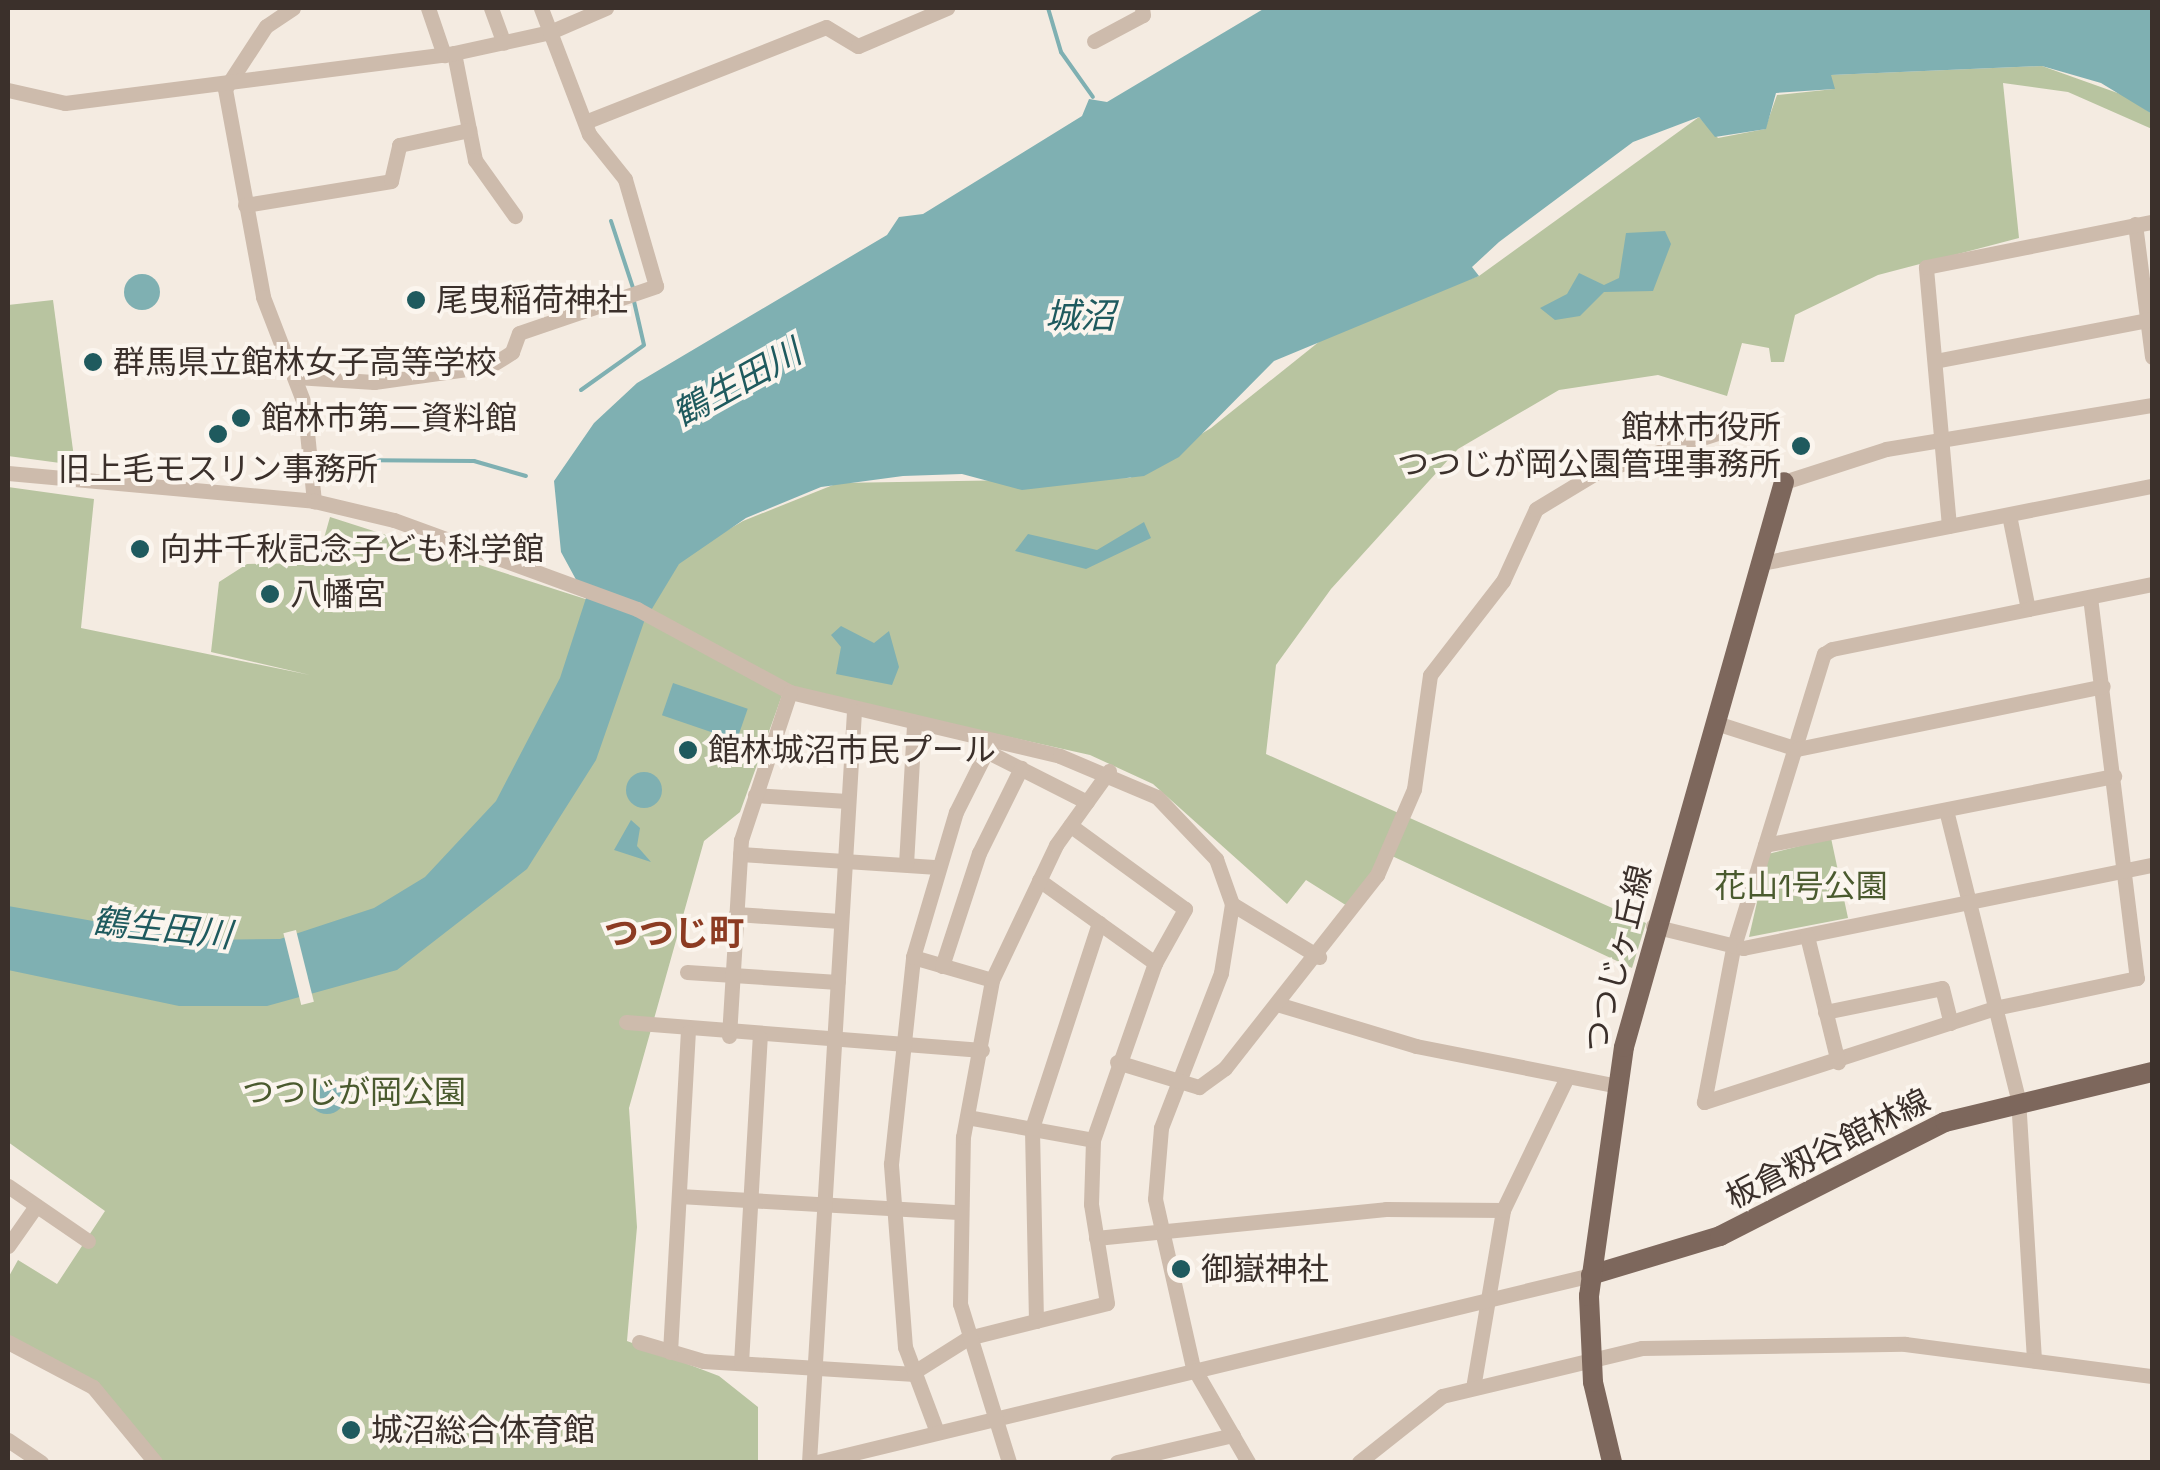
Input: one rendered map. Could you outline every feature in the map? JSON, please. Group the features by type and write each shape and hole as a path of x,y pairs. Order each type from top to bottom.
{"main road":[{"name":"つつじヶ丘線","path":"1612,1462 1590,1356 1591,1275 1618,1086 1653,926 1767,562 1784,482"},
{"name":"板倉籾谷館林線","path":"1591,1275 1720,1236 1896,1144 2018,1098 2152,1072"}],"street":[{"path":"293,8 266,26 227,82 263,297 296,377 314,501"},
{"path":"428,8 449,54 475,160 515,216"},
{"path":"491,8 504,43"},
{"path":"296,377 384,382 490,366 512,352 519,333 652,290 657,279 625,179 585,122 541,8"},
{"path":"8,90 65,103 449,54 550,32 606,8"},
{"path":"585,122 826,26 858,46 947,8"},
{"path":"1094,41 1143,16 1142,8"},
{"path":"245,206 391,181 398,145 469,130"},
{"path":"1949,526 1940,360 1926,267 2144,223 2152,357"},
{"path":"1940,360 2150,319"},
{"path":"1784,482 1824,463 1944,446 2152,405"},
{"path":"1117,1062 1199,1087 1224,1068 1319,957 1396,834 1414,788 1430,675 1502,580 1536,509 1597,472 1718,432"},
{"path":"8,473 314,501 561,579 670,626 790,692 988,747 1109,771 1191,828 1216,859 1232,904 1226,958 1178,1081 1157,1150 1159,1226 1193,1367 1248,1462"},
{"path":"1767,562 2152,486"},
{"path":"2009,515 2028,609"},
{"path":"2090,596 2138,978 1995,1008 1838,1062 1704,1102 1733,949 1832,649 2090,596 2152,584"},
{"path":"1716,723 1796,749 2103,686"},
{"path":"729,1036 740,854 755,795 790,692"},
{"path":"854,712 814,1369 813,1462 1193,1367 1591,1275"},
{"path":"906,864 914,726"},
{"path":"988,747 1087,802"},
{"path":"937,1432 914,1373 892,1208 900,1046 913,957 938,867 988,747"},
{"path":"942,966 979,853 1020,768"},
{"path":"1009,1462 998,1417 968,1338 959,1212 967,1117 992,980 1039,880 1070,825 1109,771"},
{"path":"1765,846 2114,776"},
{"path":"755,795 846,801"},
{"path":"1946,810 2018,1098 2034,1361"},
{"path":"639,1342 670,1352 741,1364 914,1373 968,1338 1107,1303 1096,1238 1093,1140 1117,1062 1155,963 1185,909 1070,825"},
{"path":"740,854 938,867"},
{"path":"1653,926 1733,949 2152,865"},
{"path":"1039,880 1155,963"},
{"path":"1232,904 1319,957"},
{"path":"736,914 840,921"},
{"path":"1036,1321 1032,1128 1099,923"},
{"path":"1807,936 1838,1062"},
{"path":"913,957 992,980"},
{"path":"686,972 838,982"},
{"path":"1826,1012 1942,988 1951,1023"},
{"path":"1277,1004 1416,1046 1618,1086"},
{"path":"626,1022 688,1033 982,1050"},
{"path":"670,1352 688,1033"},
{"path":"741,1364 760,1038"},
{"path":"1473,1388 1481,1298 1503,1210 1566,1077"},
{"path":"967,1117 1093,1140"},
{"path":"8,1186 88,1241"},
{"path":"679,1196 959,1212"},
{"path":"8,1246 36,1206"},
{"path":"1096,1238 1159,1226 1386,1209 1503,1210"},
{"path":"8,1342 93,1386 154,1462"},
{"path":"1360,1462 1431,1401 1590,1356 1906,1344 2152,1376"},
{"path":"1116,1462 1166,1456 1233,1435"},
{"path":"8,1440 41,1462"}],"green space":[{"name":"つつじが岡公園","path":"2042,66 2126,96 2152,114 2152,129 2068,92 2003,83 2019,238 1878,275 1795,315 1784,362 1771,362 1769,348 1742,343 1727,396 1658,375 1559,390 1458,449 1331,589 1276,665 1266,754 1646,923 1632,968 1392,856 1352,909 1306,880 1287,904 1153,784 1090,755 785,687 740,812 704,841 629,1108 637,1227 627,1341 719,1376 758,1407 758,1462 160,1462 95,1383 8,1336 8,1278 18,1260 57,1284 105,1211 8,1142 8,487 94,499 81,628 310,675 211,652 219,582 247,564 317,563 330,517 601,604 743,521 838,483 1130,478 1211,428 1345,321 1479,276 1699,117 1718,138 1765,129 1777,95 1834,89 1830,75"},
{"path":"53,300 75,465 8,456 8,305"},
{"name":"花山1号公園","path":"1831,838 1848,918 1749,937 1768,854"}],"water":[{"name":"城沼","path":"1265,8 2152,8 2152,114 2101,83 2042,66 1831,75 1835,89 1776,93 1766,129 1715,137 1699,117 1633,142 1499,242 1472,267 1479,276 1274,361 1179,457 1144,476 1022,490 962,474 903,476 821,487 746,518 679,564 644,622 596,760 527,869 397,970 267,1006 179,1006 8,970 8,906 201,940 280,939 374,908 425,877 496,801 560,678 586,598 561,552 554,481 594,423 637,383 887,235 899,217 923,214 1082,116 1089,99 1107,102"},
{"path":"1665,231 1671,244 1653,291 1604,292 1580,316 1555,320 1540,308 1567,294 1579,273 1604,285 1619,278 1626,233"},
{"path":"142,274 155,279 160,292 155,305 142,310 129,305 124,292 129,279"},
{"path":"1144,522 1151,538 1086,569 1015,551 1028,534 1097,550"},
{"path":"841,626 874,643 889,631 899,667 892,685 836,674 841,647 831,635"},
{"path":"673,683 748,709 737,741 662,715"},
{"path":"644,772 657,777 662,790 657,803 644,808 631,803 626,790 631,777"},
{"path":"631,820 640,828 637,846 651,862 614,850"},
{"path":"327,1078 339,1084 345,1096 339,1108 327,1114 315,1108 309,1096 315,1084"}],"pier":[{"path":"296,930 314,1002 301,1005 283,933"}],"waterway":[{"path":"1048,8 1061,52 1093,97"},
{"path":"611,221 633,288"},
{"path":"581,390 644,345 633,297"},
{"path":"342,460 474,461 526,476"}],"place":[{"name":"尾曳稲荷神社","path":"416,300"},
{"name":"群馬県立館林女子高等学校","path":"93,362"},
{"name":"館林市第二資料館","path":"241,418"},
{"name":"旧上毛モスリン事務所","path":"218,434"},
{"name":"館林市役所 つつじが岡公園管理事務所","path":"1801,446"},
{"name":"向井千秋記念子ども科学館","path":"140,549"},
{"name":"八幡宮","path":"270,594"},
{"name":"館林城沼市民プール","path":"688,750"},
{"name":"御嶽神社","path":"1181,1269"},
{"name":"城沼総合体育館","path":"351,1430"}],"district":[{"name":"つつじ町","path":"674,933"}],"water label":[{"name":"鶴生田川","path":"737,383"},
{"name":"鶴生田川","path":"162,928"}]}
